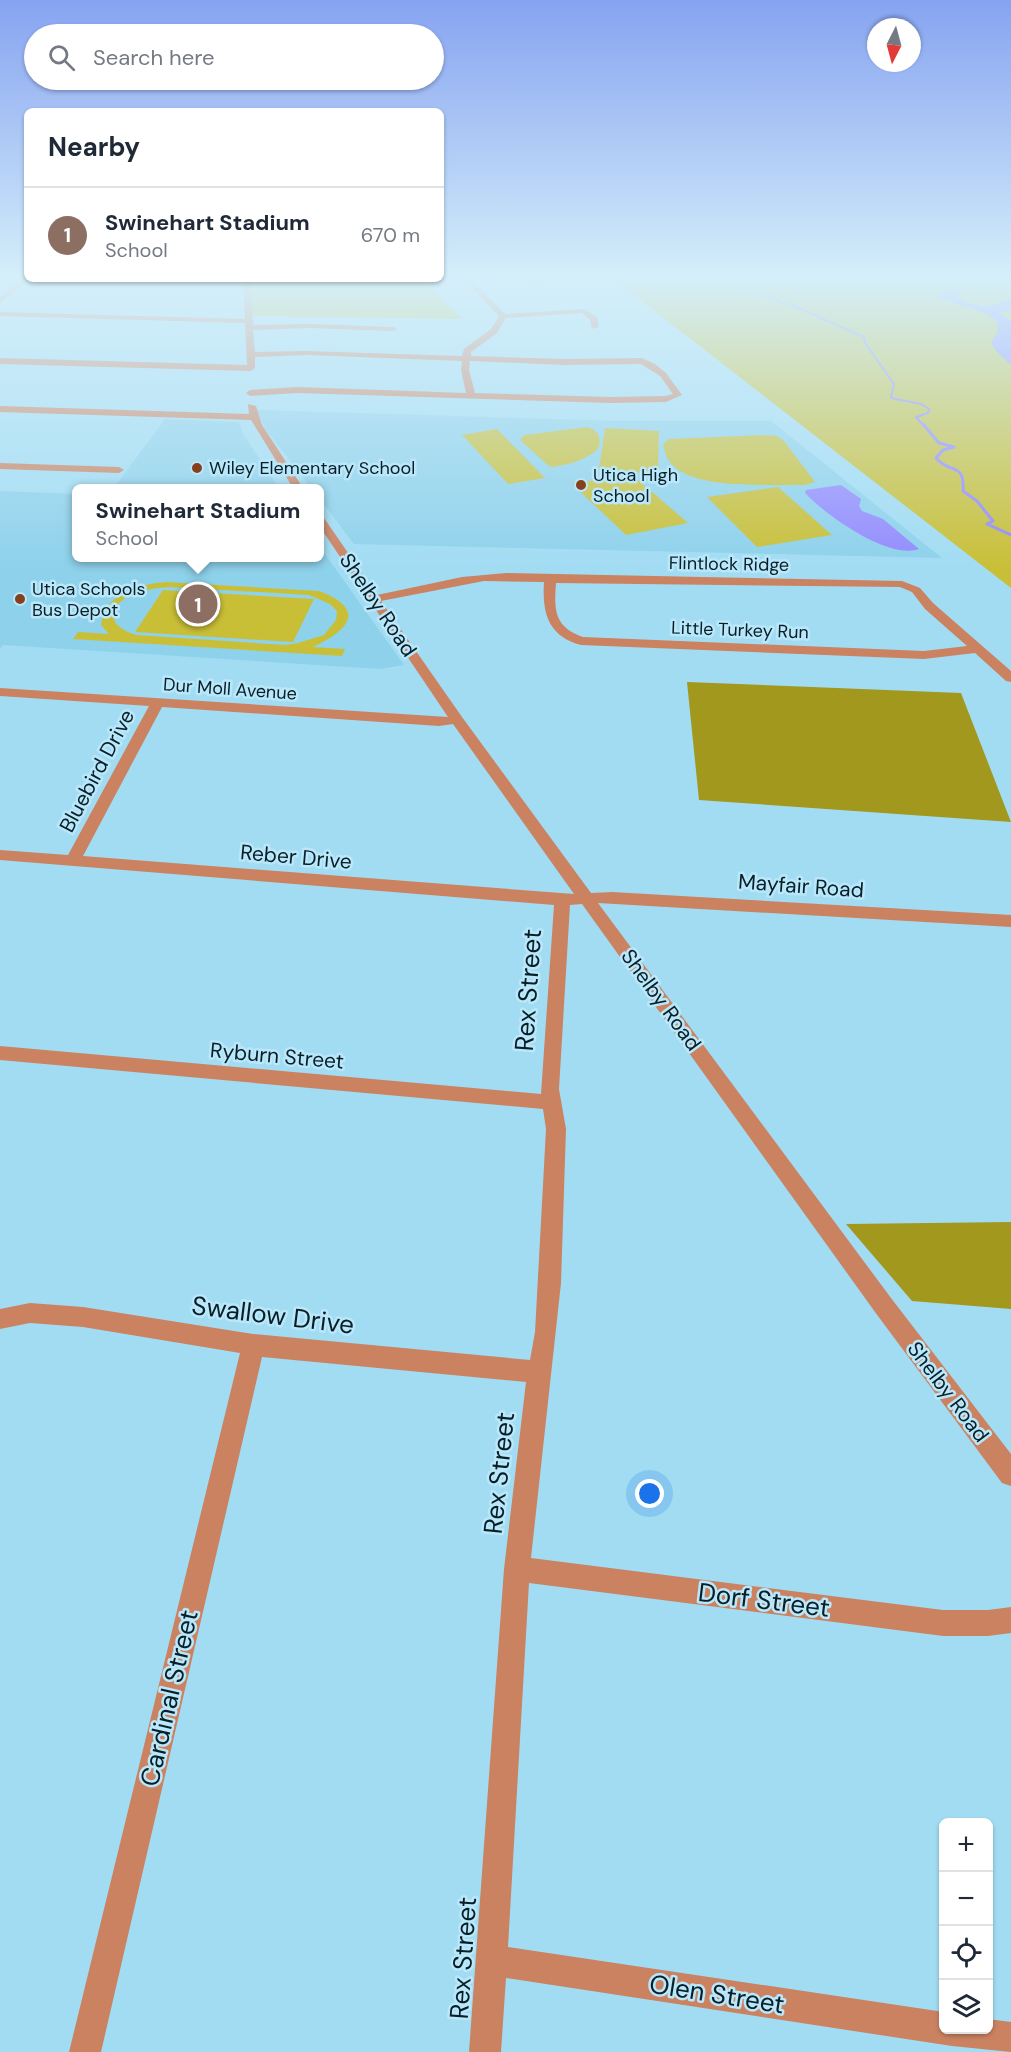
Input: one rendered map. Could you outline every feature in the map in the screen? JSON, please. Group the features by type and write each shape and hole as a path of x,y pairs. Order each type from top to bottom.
{"street":[{"path":"207,377 250,380 297,390 611,400 676,398 677,393 663,377"},
{"path":"250,377 253,417 295,484"},
{"path":"467,377 471,394"},
{"path":"0,409 253,417"},
{"path":"0,465 120,469"},
{"name":"Shelby Road","path":"324,526 457,720 883,1305 1011,1474"},
{"name":"Flintlock Ridge","path":"378,602 467,584 532,583 550,579 907,585 916,590 928,606 977,650"},
{"name":"Little Turkey Run","path":"550,579 549,601 554,626 562,634 581,641 924,655 977,650"},
{"path":"977,650 1011,678"},
{"name":"Dur Moll Avenue","path":"0,692 439,722 457,720"},
{"name":"Bluebird Drive","path":"73,860 158,702"},
{"name":"Reber Drive","path":"0,855 562,900 588,898"},
{"name":"Mayfair Road","path":"588,898 612,897 1011,921"},
{"name":"Rex Street","path":"485,2052 517,1569 550,1283 556,1129 551,1101 562,900"},
{"name":"Ryburn Street","path":"0,1053 536,1102 551,1101"},
{"name":"Swallow Drive","path":"0,1319 30,1314 83,1317 254,1345 539,1372"},
{"name":"Cardinal Street","path":"85,2052 254,1345"},
{"name":"Dorf Street","path":"517,1569 943,1623 978,1624 1011,1620"},
{"name":"Olen Street","path":"491,1960 939,2027"},
{"path":"982,2034 1011,2038"}],"shaded area":[{"path":"739,377 1011,377 1011,588"},
{"name":"Utica High School","path":"257,410 619,421 771,421 942,558 354,544 324,504 324,484 308,484 264,427"},
{"name":"Wiley Elementary School","path":"165,419 239,422 243,434 276,484 117,484"},
{"path":"588,427 599,435 598,449 576,462 563,465 550,467 520,440 524,435"},
{"path":"605,428 659,431 658,473 599,470"},
{"path":"497,429 545,478 508,484 462,435"},
{"path":"777,436 784,441 815,482 804,485 752,485 695,478 670,462 663,445 668,439"},
{"path":"631,474 688,523 626,535 572,484"},
{"path":"841,485 861,499 859,506 862,511 883,519 919,549 906,551 875,542 827,513 805,493 806,490"},
{"path":"778,487 832,535 757,547 707,497"},
{"path":"0,491 72,494 72,562 324,562 324,553 404,665 380,669 3,645 0,649"},
{"path":"167,582 319,591 344,606 348,613 348,620 335,634 313,647 345,649 342,656 73,639 78,632 109,634 101,625 109,605 117,597 135,588","holes":["164,587 309,595 330,604 337,611 336,620 324,635 285,645 137,635 117,625 113,614 119,603 127,597 142,591"]},
{"path":"163,590 314,599 293,642 135,632"},
{"path":"687,682 961,693 1011,822 699,800"},
{"path":"1011,1222 1011,1309 912,1301 846,1224"}],"waterway":[{"path":"889,377 894,384 891,398 921,404 929,409 928,413 916,417 924,426"},
{"path":"923,424 939,443 954,447 943,450 936,458 959,472 962,476 963,491 977,501 993,521 987,524 1011,535"}],"place":[{"name":"Wiley Elementary School","path":"197,468"},
{"name":"Utica High School","path":"581,485"},
{"name":"Utica Schools Bus Depot","path":"20,599"},
{"name":"Swinehart Stadium","path":"198,604"}]}
